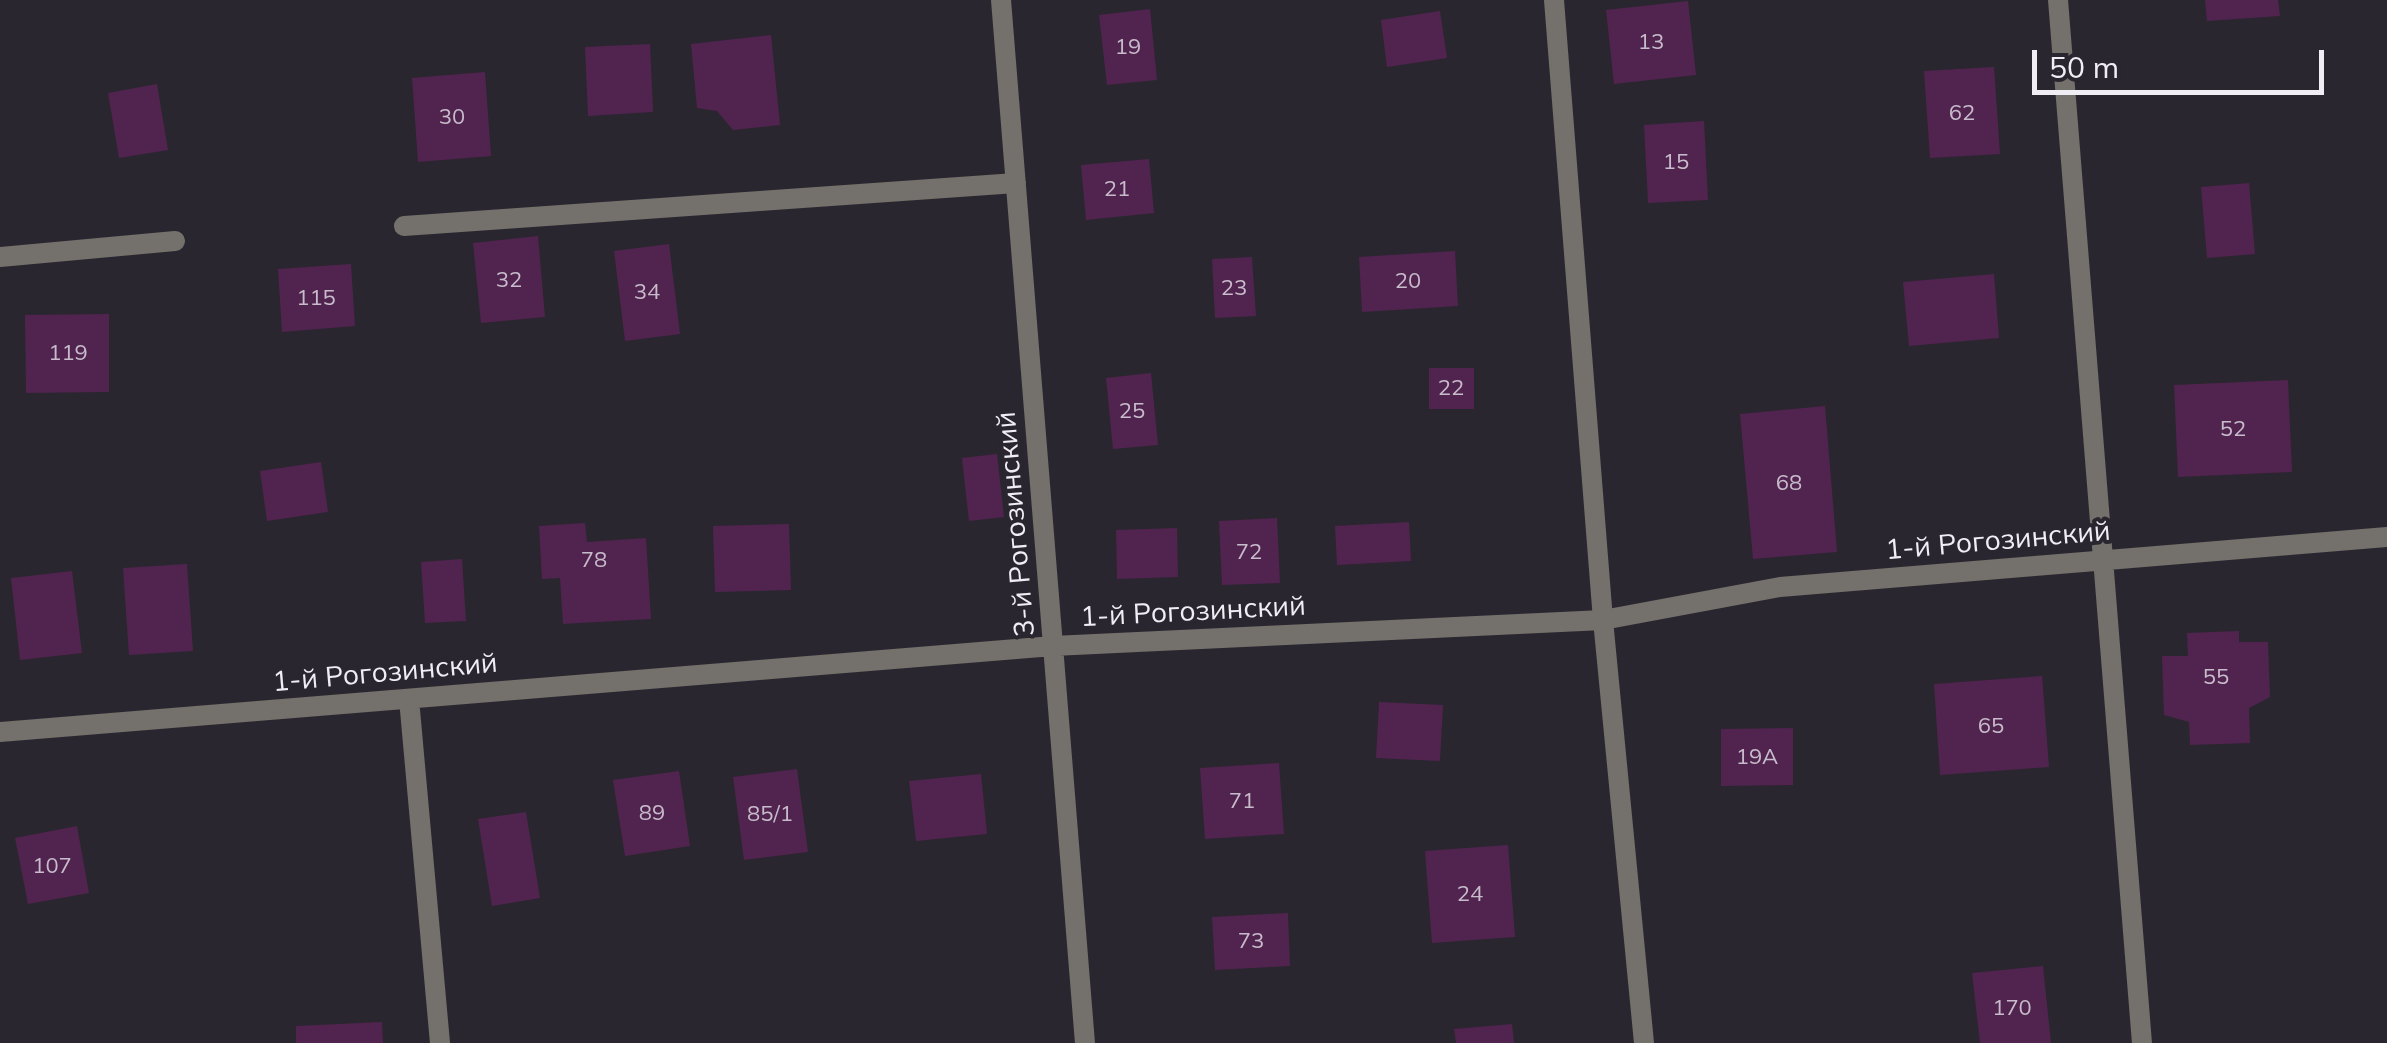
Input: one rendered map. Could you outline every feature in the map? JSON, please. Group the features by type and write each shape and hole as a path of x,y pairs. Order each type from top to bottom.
{"lane":[{"name":"3-й Рогозинский","path":"1001,0 1085,1043"},
{"path":"1554,0 1603,620 1644,1043"},
{"path":"2058,0 2142,1043"},
{"path":"404,226 1016,183"},
{"path":"0,256 175,241"},
{"name":"1-й Рогозинский","path":"0,732 1053,646 1603,620 1780,587 2387,536"},
{"path":"409,698 440,1043"}],"building":[{"path":"2205,0 2278,0 2280,16 2207,21"},
{"path":"1688,1 1696,75 1614,84 1606,10"},
{"path":"1150,9 1157,80 1107,85 1099,15"},
{"path":"1440,11 1447,58 1387,67 1381,20"},
{"path":"771,35 780,125 733,130 717,111 697,108 691,44"},
{"path":"650,44 653,112 588,116 585,47"},
{"path":"1994,67 2000,154 1930,158 1924,71"},
{"path":"485,72 491,156 418,162 412,78"},
{"path":"157,84 168,150 119,158 108,93"},
{"path":"1704,121 1708,200 1648,203 1644,125"},
{"path":"1149,159 1154,213 1086,220 1081,165"},
{"path":"2249,183 2255,254 2207,258 2201,187"},
{"path":"538,236 545,317 481,323 473,243"},
{"path":"669,244 680,334 625,341 614,251"},
{"path":"1455,251 1458,306 1362,312 1359,257"},
{"path":"1252,257 1256,316 1215,318 1212,259"},
{"path":"351,264 355,326 282,332 278,269"},
{"path":"1994,274 1999,338 1909,346 1903,282"},
{"path":"109,314 109,392 26,393 25,315"},
{"path":"1429,368 1474,368 1474,409 1429,409"},
{"path":"1151,373 1158,445 1113,449 1106,378"},
{"path":"2288,380 2292,472 2178,477 2174,385"},
{"path":"1825,406 1837,552 1753,559 1740,414"},
{"path":"997,454 1004,517 969,521 962,458"},
{"path":"321,462 328,512 267,521 260,471"},
{"path":"1277,518 1280,583 1222,585 1219,521"},
{"path":"1409,522 1411,561 1337,565 1335,526"},
{"path":"585,523 587,542 646,538 651,619 563,624 560,578 542,579 539,526"},
{"path":"789,524 791,590 715,592 713,526"},
{"path":"1177,528 1178,577 1117,579 1116,530"},
{"path":"462,559 466,621 425,623 421,562"},
{"path":"187,564 193,651 129,655 123,568"},
{"path":"72,571 82,653 20,660 11,578"},
{"path":"2239,631 2239,642 2268,642 2270,697 2249,708 2250,743 2190,745 2189,722 2164,715 2162,656 2188,656 2187,633"},
{"path":"2042,676 2049,767 1940,775 1934,684"},
{"path":"1379,702 1443,705 1440,761 1376,758"},
{"path":"1793,728 1793,785 1721,786 1721,729"},
{"path":"1279,763 1284,834 1205,839 1200,768"},
{"path":"797,769 808,852 744,860 733,777"},
{"path":"679,771 690,846 625,856 613,780"},
{"path":"981,774 987,834 916,841 909,781"},
{"path":"526,812 540,898 492,906 478,819"},
{"path":"77,826 89,893 28,904 15,838"},
{"path":"1508,845 1515,937 1432,943 1425,851"},
{"path":"1288,913 1290,966 1215,970 1212,917"},
{"path":"2043,966 2051,1043 1980,1043 1972,973"},
{"path":"382,1022 383,1043 296,1043 296,1026"},
{"path":"1512,1024 1514,1043 1456,1043 1454,1029"}]}
